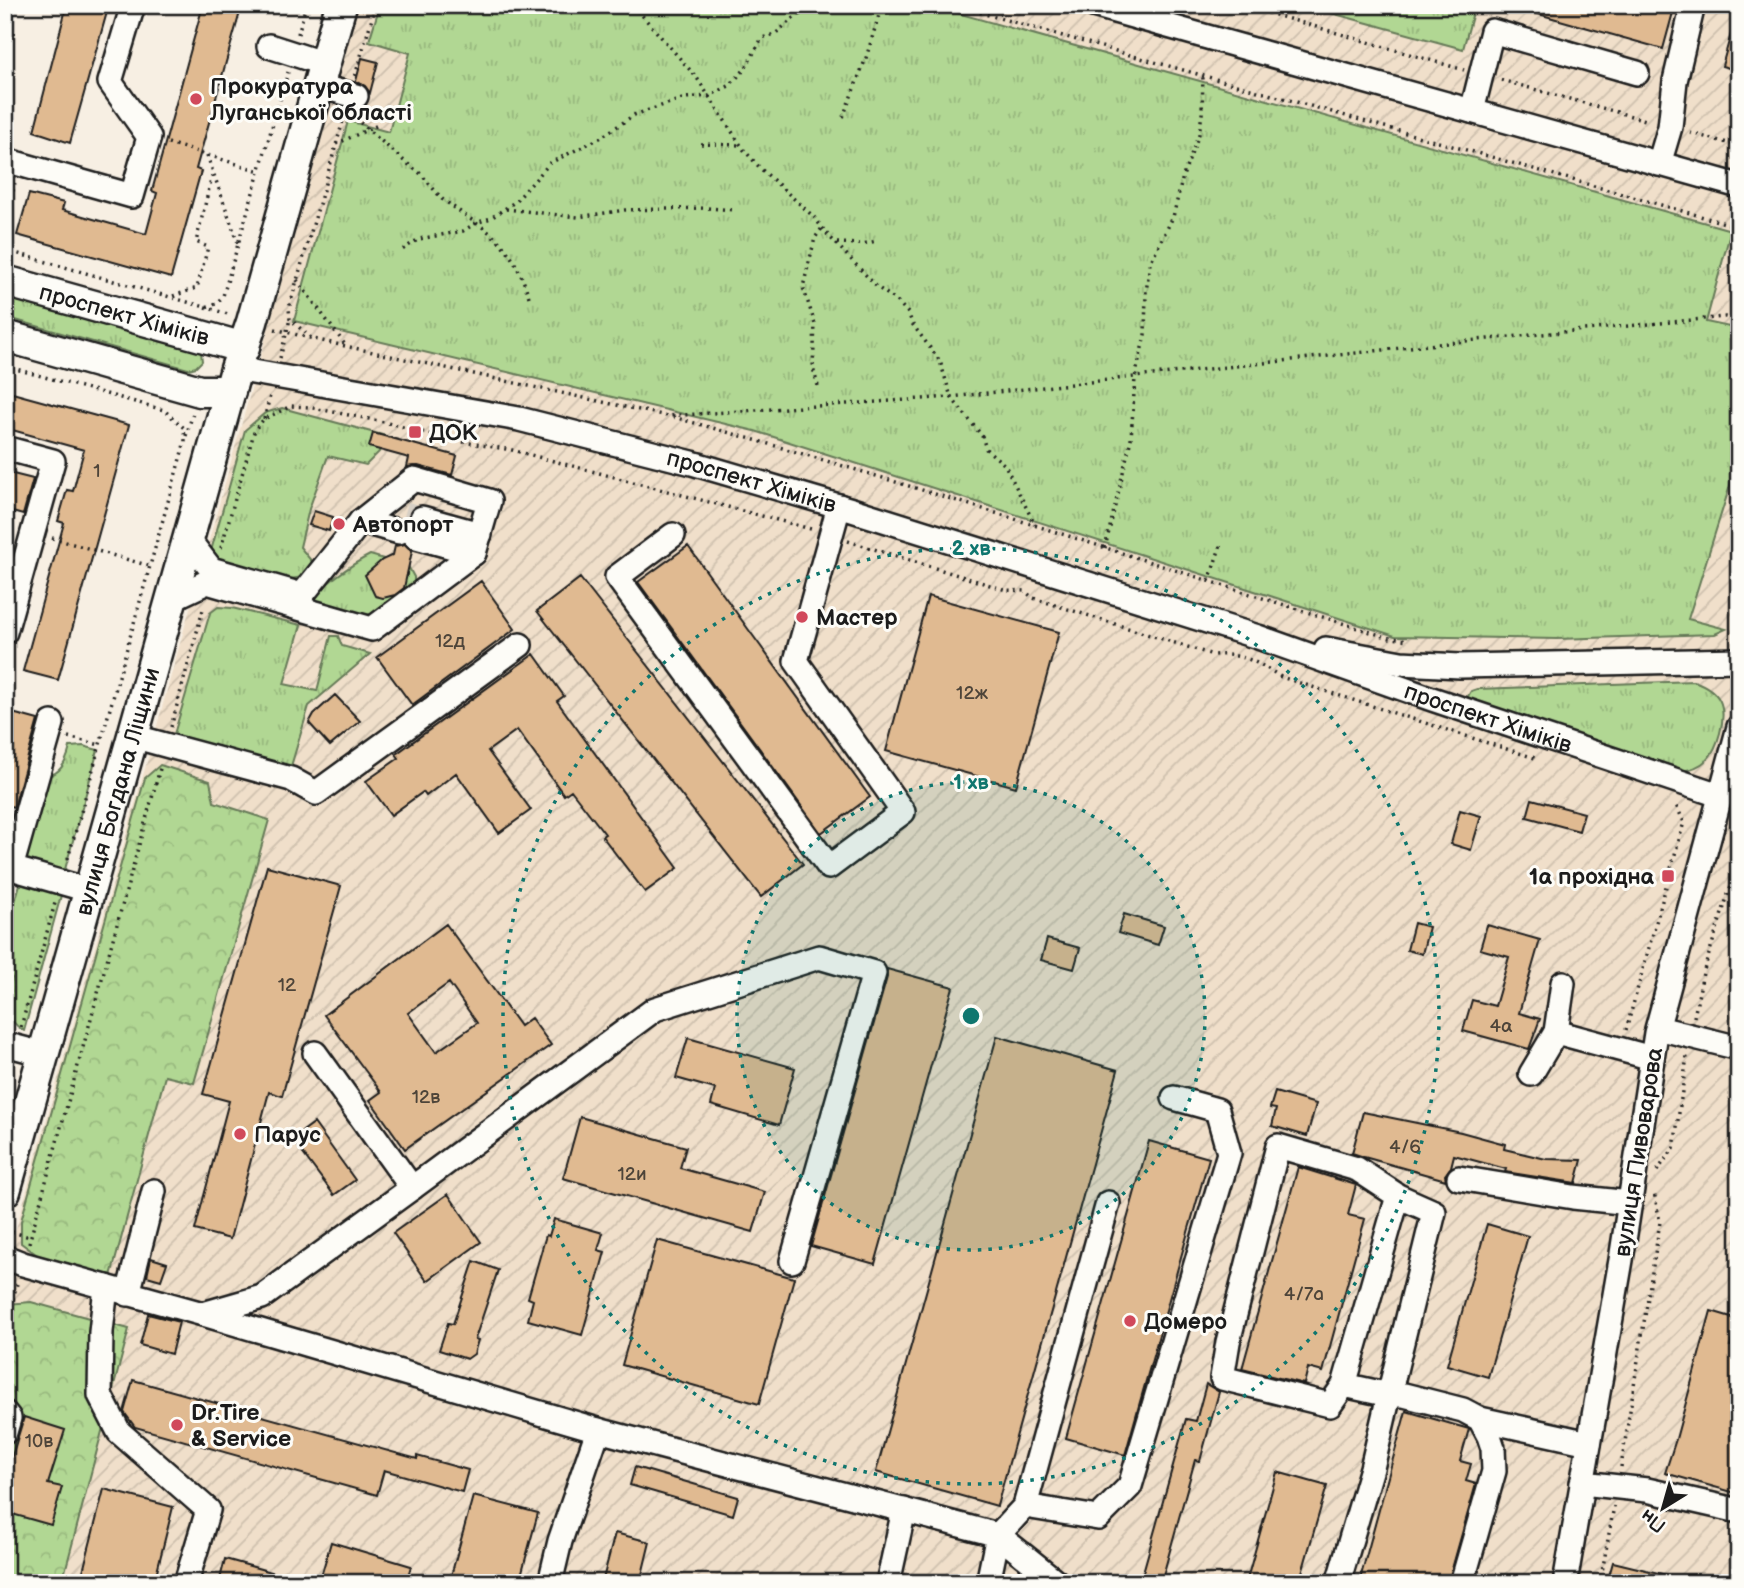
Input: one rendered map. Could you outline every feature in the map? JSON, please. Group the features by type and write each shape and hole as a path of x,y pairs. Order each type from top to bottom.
{"main road":[{"name":"вулиця Богдана Ліщини","path":"5,1191 21,1049 75,886 132,736 341,5"},
{"name":"проспект Хіміків","path":"5,281 237,369"},
{"name":"проспект Хіміків","path":"5,336 200,391 237,369"}],"street":[{"path":"13,162 132,196 149,137 110,82 132,5"},
{"path":"1093,5 1739,186"},
{"path":"1659,164 1670,127 1675,81 1693,5"},
{"path":"1472,111 1492,32 1637,72"},
{"path":"268,46 293,54 350,101"},
{"name":"проспект Хіміків","path":"237,369 519,419 692,463 1258,637 1432,699 1719,795"},
{"path":"5,448 53,461 33,533 13,576 5,632"},
{"path":"414,480 489,500 477,543 372,629 212,577 302,595 361,521 414,480"},
{"path":"381,506 410,525"},
{"path":"673,535 617,577 829,867 903,812 805,675 845,508"},
{"path":"361,521 410,525 477,543"},
{"path":"188,539 211,569 212,577"},
{"path":"171,599 212,577"},
{"name":"проспект Хіміків","path":"1258,637 1401,663 1460,666 1739,660"},
{"path":"132,736 291,779 316,793 520,645"},
{"name":"вулиця Пивоварова","path":"1565,1583 1658,1028 1739,727"},
{"path":"50,728 8,878 75,886"},
{"path":"203,1314 262,1297 655,1009 819,957 874,973 792,1261"},
{"path":"1531,1074 1556,1032 1563,983"},
{"path":"1658,1028 1739,1048"},
{"path":"1556,1032 1652,1058"},
{"path":"315,1054 412,1188"},
{"path":"1024,1506 1098,1518 1130,1486 1229,1153 1217,1110 1174,1098"},
{"path":"1338,1583 1372,1468 1434,1212 1398,1196 1357,1169 1278,1146 1228,1342 1222,1378 1330,1405 1344,1385 1398,1196"},
{"path":"1459,1178 1573,1197 1630,1203"},
{"path":"154,1191 101,1332 100,1395 119,1432 208,1510 186,1583"},
{"path":"988,1583 998,1535 1024,1506 1108,1203"},
{"path":"14,1260 598,1430 998,1535 1058,1583"},
{"path":"1344,1385 1389,1395 1404,1395 1463,1410 1480,1419 1589,1443"},
{"path":"5,1413 9,1418 5,1432"},
{"path":"1462,1583 1494,1471 1493,1448 1480,1419"},
{"path":"550,1583 560,1541 598,1430"},
{"path":"1582,1483 1647,1490 1739,1511"},
{"path":"888,1583 904,1510"}],"path":[{"path":"5,250 205,307 216,304 223,296 306,5"},
{"path":"376,5 289,308 290,319 313,339 667,416 796,451 1390,638 1414,641"},
{"path":"633,5 676,53 709,96 741,145 774,183 814,217 877,287 897,301 908,313 940,361 951,397 982,436 986,449 1005,465 1035,525"},
{"path":"402,250 419,239 463,230 504,209 516,201 550,163 600,138 635,115 685,98 709,96 729,86 745,69 762,38 775,34 803,11 817,5"},
{"path":"843,117 866,58 882,5"},
{"path":"953,5 1739,226"},
{"path":"1105,548 1131,439 1135,378 1145,335 1150,263 1173,217 1183,176 1199,134 1203,75"},
{"path":"350,101 358,119 368,130 421,174 442,199 494,234 510,253 529,297"},
{"path":"336,144 378,125"},
{"path":"149,137 260,171"},
{"path":"701,144 741,145"},
{"path":"208,155 238,245"},
{"path":"5,218 13,162"},
{"path":"171,297 197,288 208,247 196,242 213,172"},
{"path":"504,209 578,217 625,210 734,210"},
{"path":"818,386 813,368 815,324 803,287 814,238 822,228"},
{"path":"836,243 862,244 877,241"},
{"path":"297,280 347,346"},
{"path":"667,416 951,397 1479,340 1724,317 1739,320"},
{"path":"5,366 164,410 184,428 184,441 100,745 75,886 21,1049 5,1081"},
{"path":"5,1326 11,1305 14,1260 31,1237 255,429 264,419 291,406 334,412 457,441 512,450 837,537 1006,590 1025,591 1033,598 1213,655 1231,654 1241,657 1259,663 1281,677 1549,762"},
{"path":"33,533 150,566"},
{"path":"1209,581 1222,541"},
{"path":"50,728 100,745"},
{"path":"1621,1050 1684,822 1675,803"},
{"path":"1655,1174 1674,1148 1690,1036 1703,973 1739,860"},
{"path":"1600,1583 1660,1222 1652,1185"},
{"path":"5,1230 31,1237"},
{"path":"5,1304 11,1305"}],"shaded area":[{"path":"359,5 1739,5 1739,1583 5,1583 5,1268"}],"green space":[{"path":"380,5 929,5 1731,230 1706,322 1739,329 1739,457 1688,619 1726,629 1715,634 1557,639 1395,636 755,431 294,321 348,121 389,132 410,53 369,41"},
{"path":"1302,5 1475,5 1463,49"},
{"path":"5,293 194,347 201,352 202,361 196,367 188,369 5,317"},
{"path":"282,408 386,436 379,452 366,465 328,456 309,509 300,547 313,563 303,577 278,581 209,558 245,430 265,413"},
{"path":"370,555 408,566 414,577 414,587 386,607 368,615 358,615 315,602 329,582"},
{"path":"218,607 301,625 284,684 317,691 331,636 338,636 342,646 370,654 309,706 289,773 172,741 210,613"},
{"path":"1694,681 1710,690 1720,701 1722,723 1715,748 1707,760 1688,770 1679,771 1468,702 1467,698 1471,691 1477,689"},
{"path":"83,746 98,750 64,873 23,862 45,776 55,773 62,766 70,747"},
{"path":"160,765 210,781 214,802 269,820 194,1083 165,1076 111,1276 40,1257 21,1243 21,1221 145,778"},
{"path":"22,877 63,888 24,1031 8,1014 7,1002 12,978 5,968 5,937"},
{"path":"31,1302 129,1329 62,1583 5,1583 5,1307 7,1304"}],"building":[{"path":"67,5 109,5 70,143 34,131"},
{"path":"203,5 242,5 196,169 201,171 171,278 17,235 29,194 64,203 62,210 146,234 157,193 152,191"},
{"path":"1524,5 1675,5 1663,49 1524,10"},
{"path":"1734,23 1739,23 1739,71 1722,66"},
{"path":"362,58 378,62 370,93 356,81"},
{"path":"5,391 129,425 58,680 23,671 64,523 58,521 67,490 73,491 84,450 5,428"},
{"path":"373,433 457,456 452,475 418,466 407,467 409,458 369,447"},
{"path":"5,472 33,479 23,515 5,510"},
{"path":"314,511 333,517 329,531 309,525"},
{"path":"405,544 412,551 404,588 395,595 383,598 375,596 365,575 382,560 393,555 395,546"},
{"path":"688,546 870,797 821,833 638,582"},
{"path":"580,578 803,864 761,897 537,611"},
{"path":"481,581 515,629 412,705 377,657"},
{"path":"928,596 1059,632 1016,787 886,751"},
{"path":"534,654 564,696 557,701 678,868 645,892 571,790 564,795 517,730 488,751 531,810 499,833 456,773 426,796 423,792 391,815 366,781 399,758 396,754"},
{"path":"335,695 360,721 330,746 309,723 314,714"},
{"path":"5,711 38,720 14,807 5,805"},
{"path":"1532,799 1584,813 1579,831 1527,817"},
{"path":"1460,810 1481,816 1471,850 1451,844"},
{"path":"267,866 341,886 282,1096 269,1092 230,1239 195,1230 229,1101 203,1094"},
{"path":"1124,914 1164,926 1158,945 1118,933"},
{"path":"1414,923 1429,927 1422,954 1407,950"},
{"path":"446,924 520,1026 531,1018 551,1045 405,1149 370,1100 381,1092 324,1015","holes":["449,983 477,1023 436,1052 408,1013"]},
{"path":"1487,925 1540,940 1519,1013 1540,1019 1529,1049 1463,1031 1472,1000 1495,1006 1509,957 1480,949"},
{"path":"1047,939 1080,948 1074,969 1041,960"},
{"path":"887,969 953,987 875,1264 811,1246 887,977"},
{"path":"997,1036 1118,1070 997,1506 876,1472"},
{"path":"688,1038 795,1068 779,1125 711,1105 715,1089 676,1078"},
{"path":"1275,1092 1316,1104 1307,1136 1272,1126 1276,1109 1270,1108"},
{"path":"1363,1112 1461,1132 1505,1144 1504,1149 1546,1159 1582,1160 1576,1183 1505,1172 1506,1169 1454,1155 1451,1167 1445,1175 1446,1180 1352,1153"},
{"path":"580,1117 686,1147 680,1168 765,1192 753,1232 563,1178"},
{"path":"314,1123 355,1180 334,1195 292,1139"},
{"path":"1149,1141 1209,1158 1125,1455 1066,1438"},
{"path":"1298,1167 1356,1185 1348,1215 1365,1219 1323,1372 1308,1368 1304,1384 1242,1369"},
{"path":"448,1194 481,1242 427,1281 393,1233"},
{"path":"554,1219 603,1233 598,1250 605,1252 582,1335 528,1320 533,1300 528,1298 546,1235 549,1236"},
{"path":"1487,1224 1528,1236 1488,1377 1447,1365"},
{"path":"657,1240 794,1278 759,1404 622,1365"},
{"path":"151,1258 167,1263 161,1280 147,1276"},
{"path":"474,1261 498,1270 475,1339 478,1340 474,1354 467,1359 439,1350 448,1323 453,1324"},
{"path":"1711,1311 1738,1319 1730,1346 1739,1347 1739,1494 1665,1473"},
{"path":"148,1314 179,1322 171,1354 140,1345"},
{"path":"133,1380 417,1459 417,1456 468,1470 462,1492 384,1470 377,1495 135,1427 124,1412"},
{"path":"1206,1384 1219,1392 1200,1461 1195,1460 1161,1583 1140,1583 1186,1419 1196,1421"},
{"path":"1406,1411 1469,1429 1460,1461 1471,1464 1466,1481 1476,1484 1448,1583 1359,1583"},
{"path":"24,1417 65,1430 48,1484 62,1487 51,1525 5,1512 5,1479"},
{"path":"635,1467 738,1497 733,1515 630,1485"},
{"path":"1277,1472 1327,1486 1299,1583 1246,1583"},
{"path":"104,1489 173,1507 154,1583 80,1583"},
{"path":"473,1496 538,1513 519,1583 449,1583"},
{"path":"615,1533 650,1542 640,1583 602,1583"},
{"path":"331,1542 411,1566 406,1583 319,1583"},
{"path":"225,1559 293,1578 293,1583 219,1583"},
{"path":"1613,1562 1675,1577 1675,1583 1607,1583"}],"tunnel":[{"path":"405,513 422,518"}],"place":[{"name":"Прокуратура Луганської області","path":"196,99"},
{"name":"ДОК","path":"415,432"},
{"name":"Автопорт","path":"339,524"},
{"name":"Мастер","path":"802,617"},
{"name":"1а прохідна","path":"1668,876"},
{"name":"Парус","path":"240,1134"},
{"name":"Домеро","path":"1130,1321"},
{"name":"Dr.Tire & Service","path":"177,1425"}]}
